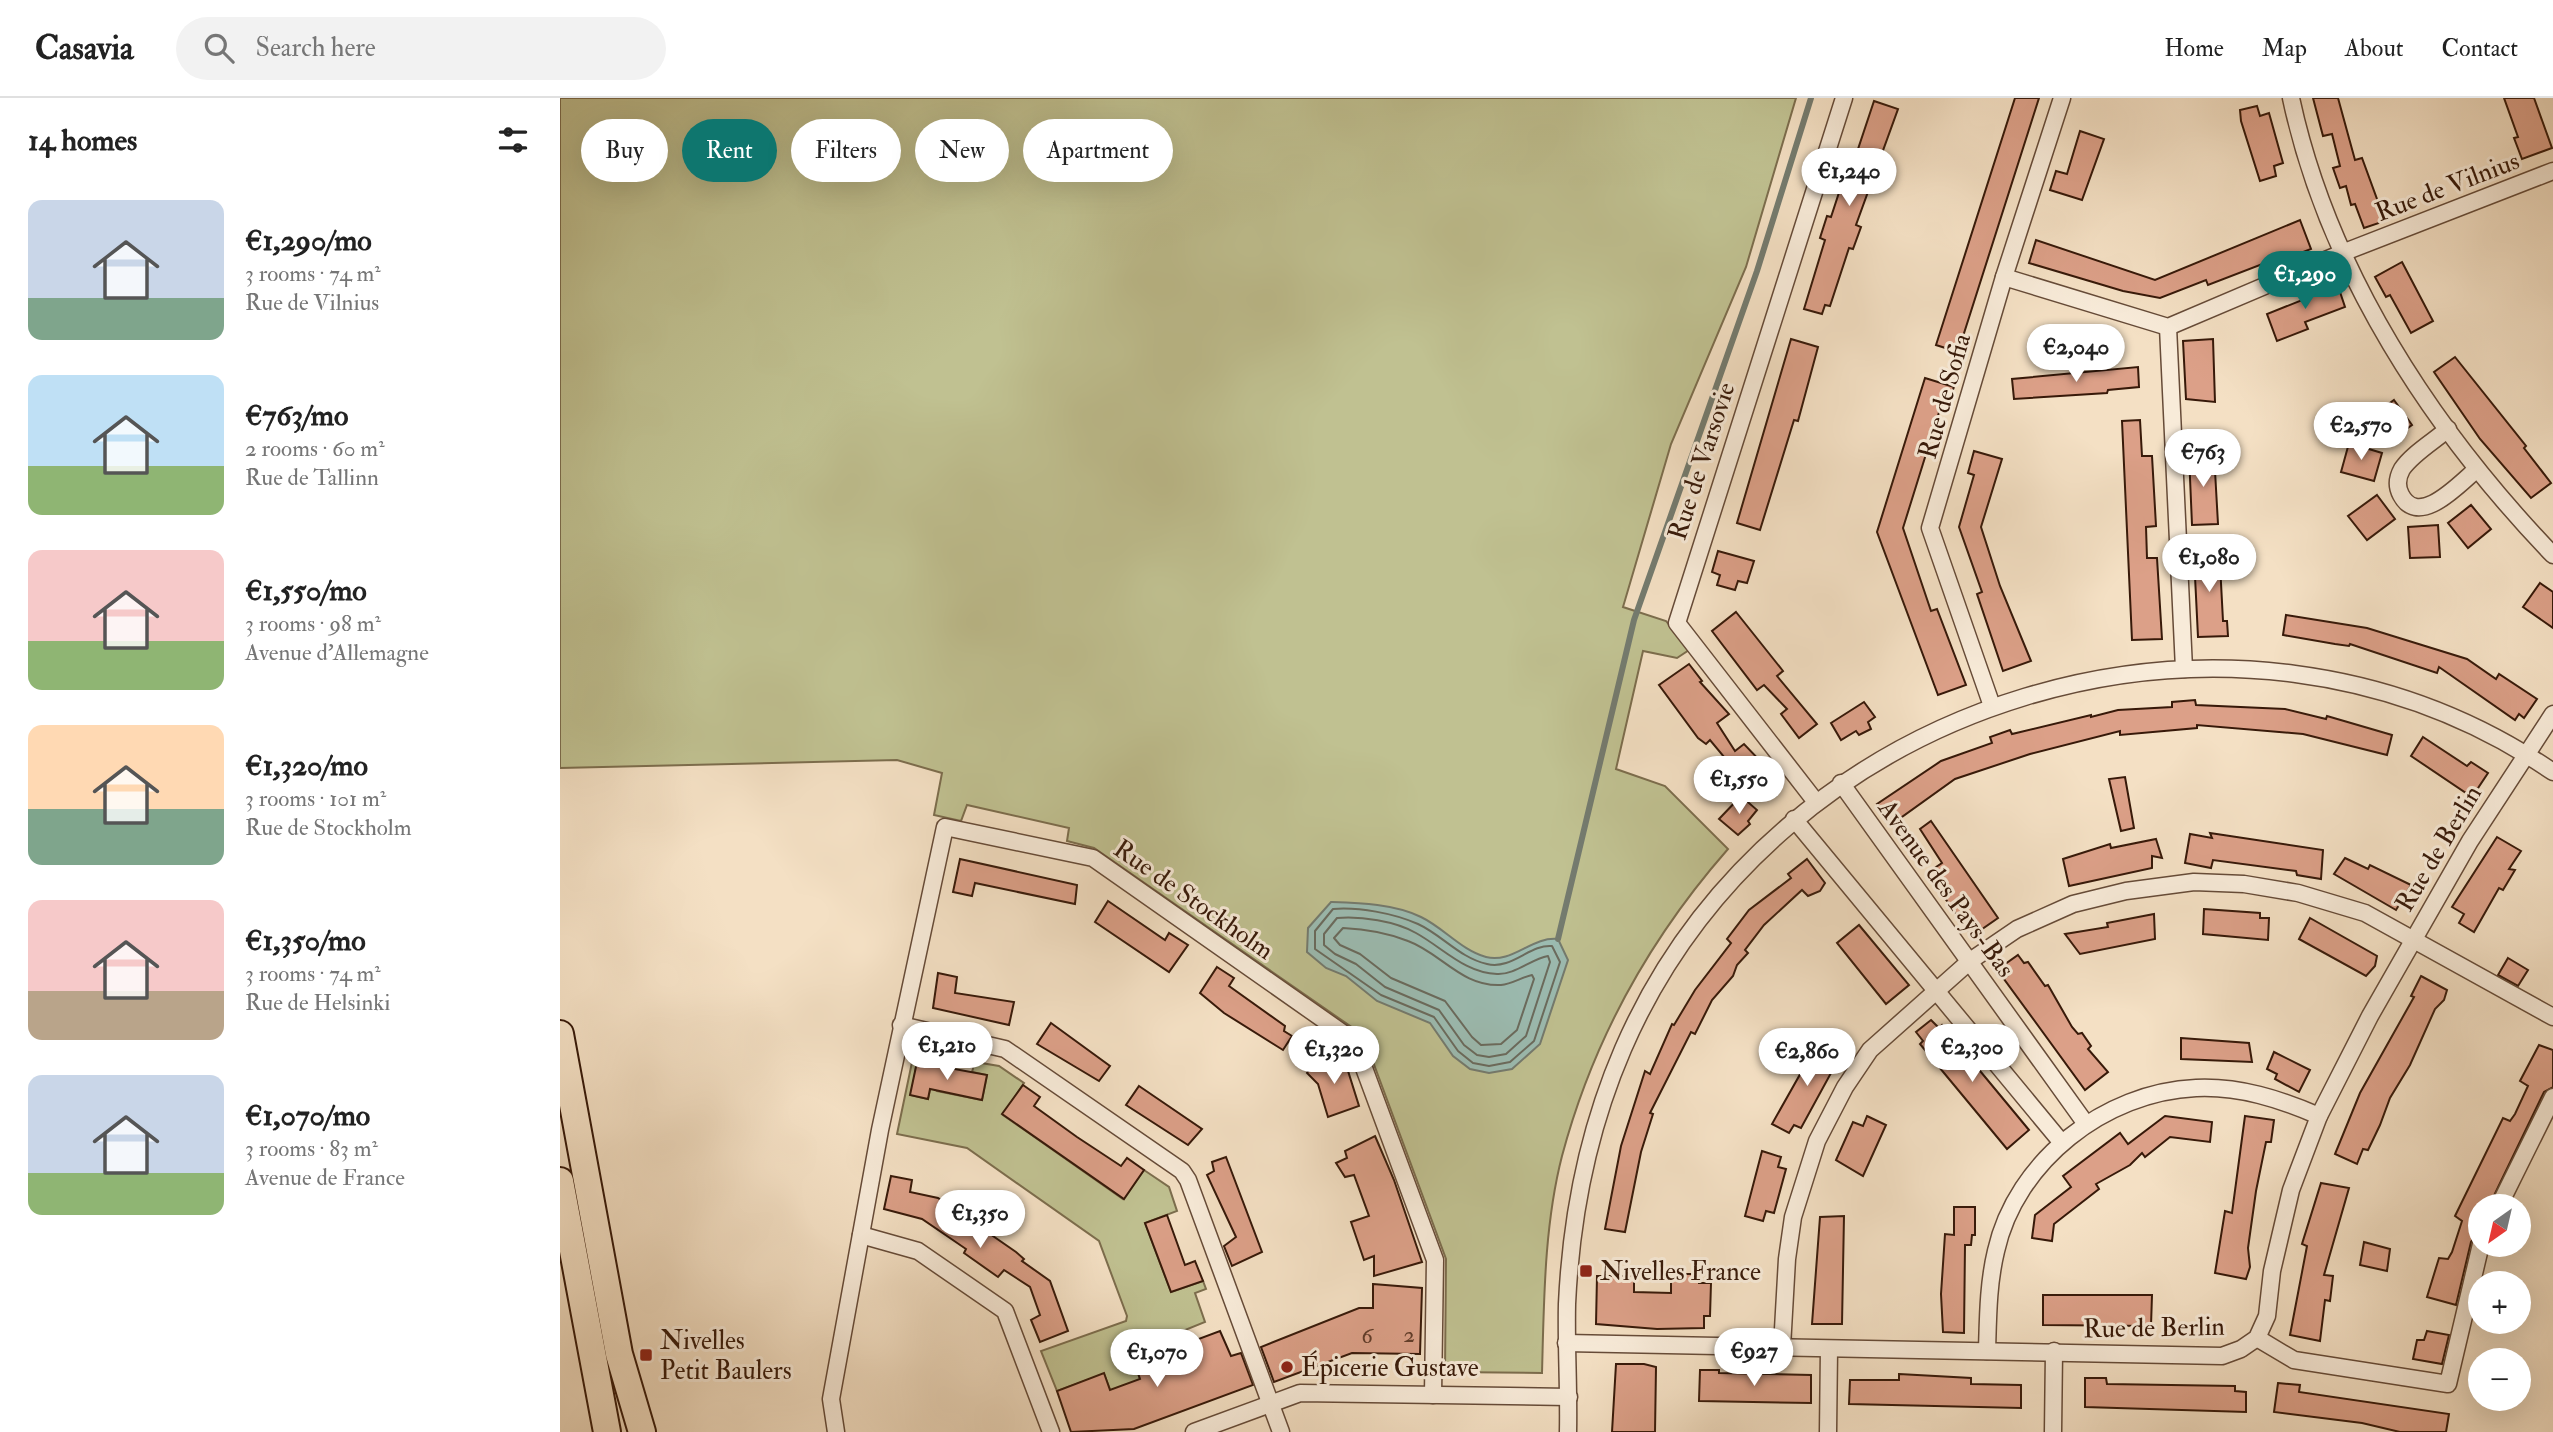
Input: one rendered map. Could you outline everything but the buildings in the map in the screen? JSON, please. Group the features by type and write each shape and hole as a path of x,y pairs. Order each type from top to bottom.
{"main road":[{"path":"560,1034 619,1354 642,1432"},
{"path":"560,1181 607,1432"}],"street":[{"name":"Rue de Varsovie","path":"1816,802 1677,623 1843,98"},
{"name":"Rue de Sofia","path":"1992,706 1930,528 2004,277 2062,98"},
{"path":"2291,98 2310,169 2342,253 2381,326 2477,469 2553,555"},
{"name":"Rue de Vilnius","path":"2168,327 2342,253 2553,171"},
{"path":"2004,277 2168,327 2184,669"},
{"path":"2448,429 2404,467 2397,481 2400,494 2408,503 2419,508 2434,505 2477,469"},
{"path":"1568,1432 1567,1299 1579,1197 1603,1100 1623,1048 1646,1000 1686,937 1743,867 1794,819 1842,783 1892,752 1992,706 2068,683 2184,669 2295,673 2354,686 2424,706 2491,734 2553,772"},
{"name":"Rue de Berlin","path":"1566,1343 2222,1356 2241,1349 2257,1338 2267,1316 2272,1271 2291,1191 2319,1116 2412,940 2553,714"},
{"name":"Avenue des Pays-Bas","path":"1842,783 2087,1124"},
{"path":"1794,819 2062,1143"},
{"name":"Rue de Stockholm","path":"836,1432 831,1399 901,1025 945,827 1093,858 1354,1041 1436,1260 1433,1395"},
{"path":"1782,1347 1787,1259 1793,1217 1817,1141 1845,1087 1870,1050 1970,961 2017,929 2073,904 2126,891 2194,882 2244,884 2298,893 2365,913 2553,1017"},
{"path":"901,1025 1005,1049 1182,1171 1188,1180 1281,1432"},
{"path":"1987,1351 1989,1292 1996,1249 2014,1204 2037,1168 2062,1143 2087,1124 2135,1100 2195,1088 2263,1095 2319,1116"},
{"path":"2505,1194 2553,1097"},
{"path":"862,1236 918,1251 1005,1311 1051,1432"},
{"path":"2257,1338 2294,1360 2448,1384 2478,1257"},
{"path":"1828,1432 1829,1349"},
{"path":"2053,1432 2054,1352"},
{"path":"1194,1432 1300,1393 1569,1397"}],"green space":[{"path":"560,98 1796,98 1746,267 1671,444 1623,607 1666,621 1689,650 1677,658 1643,651 1616,769 1665,786 1728,849 1699,883 1649,955 1607,1032 1575,1113 1562,1156 1552,1209 1546,1264 1542,1373 1445,1372 1446,1259 1363,1035 1094,848 1067,841 1069,828 967,805 961,821 934,815 942,773 897,760 560,768"},
{"path":"915,1048 936,1052 933,1065 917,1062 911,1095 928,1099 931,1085 937,1091 982,1100 987,1075 972,1072 975,1062 999,1066 1024,1083 1003,1115 1123,1199 1144,1170 1169,1187 1177,1211 1145,1223 1171,1292 1203,1281 1206,1289 1195,1293 1205,1322 1180,1332 1192,1365 1165,1363 1138,1373 1140,1379 1113,1397 1104,1374 1057,1391 1041,1351 1126,1321 1127,1316 1099,1241 967,1148 897,1134"}],"water":[{"path":"1331,902 1400,909 1421,917 1477,954 1486,957 1505,957 1539,942 1558,939 1568,960 1540,1044 1512,1069 1489,1073 1470,1069 1453,1056 1430,1023 1377,1001 1346,976 1326,968 1307,952 1308,928"}],"waterway":[{"path":"1558,939 1634,620 1757,271 1811,98"}],"place":[{"name":"Nivelles France","path":"1586,1271"},
{"name":"Nivelles Petit Baulers","path":"646,1355"},
{"name":"Épicerie Gustave","path":"1287,1367"}]}
